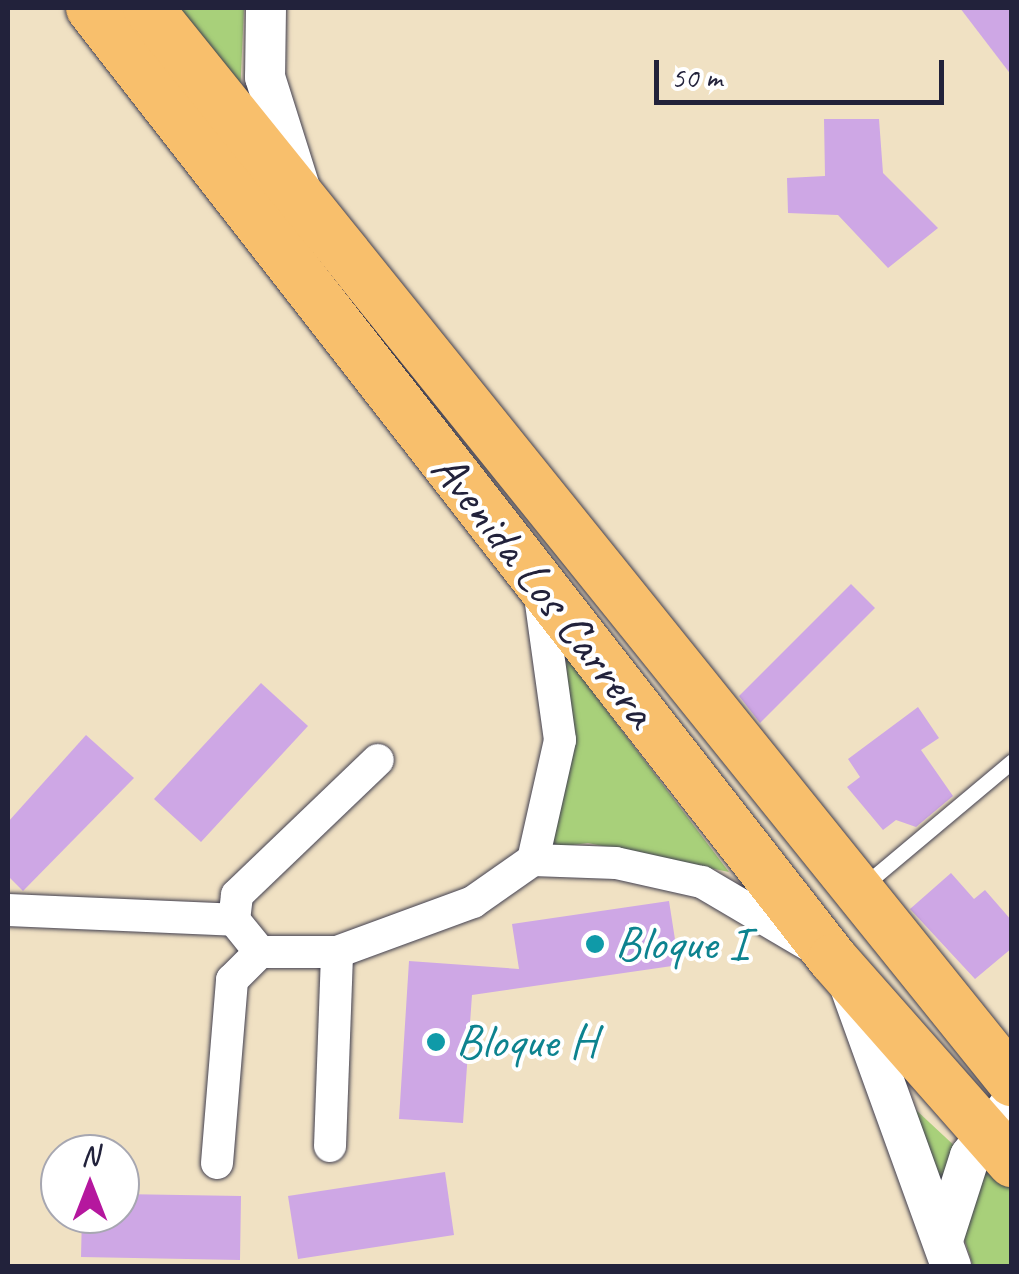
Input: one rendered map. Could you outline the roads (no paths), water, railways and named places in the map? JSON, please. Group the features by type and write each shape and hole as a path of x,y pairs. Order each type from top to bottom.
{"main road":[{"name":"Avenida Los Carrera","path":"91,8 538,586 839,967 1003,1134"},
{"name":"Avenida Los Carrera","path":"148,8 855,892 1012,1081"}],"street":[{"path":"266,8 264,77 308,211"},
{"path":"533,860 560,740 538,586"},
{"path":"260,952 234,920 238,895 378,760"},
{"path":"218,1163 232,980 260,952 337,952 473,902 533,860 616,863 702,882 839,967 947,1253"},
{"path":"8,910 234,920"},
{"path":"330,1146 337,952"},
{"path":"947,1253 953,1194 1003,1134"}],"lane":[{"path":"855,892 1012,760"}],"place":[{"name":"Bloque I","path":"595,944"},
{"name":"Bloque H","path":"436,1042"}]}
